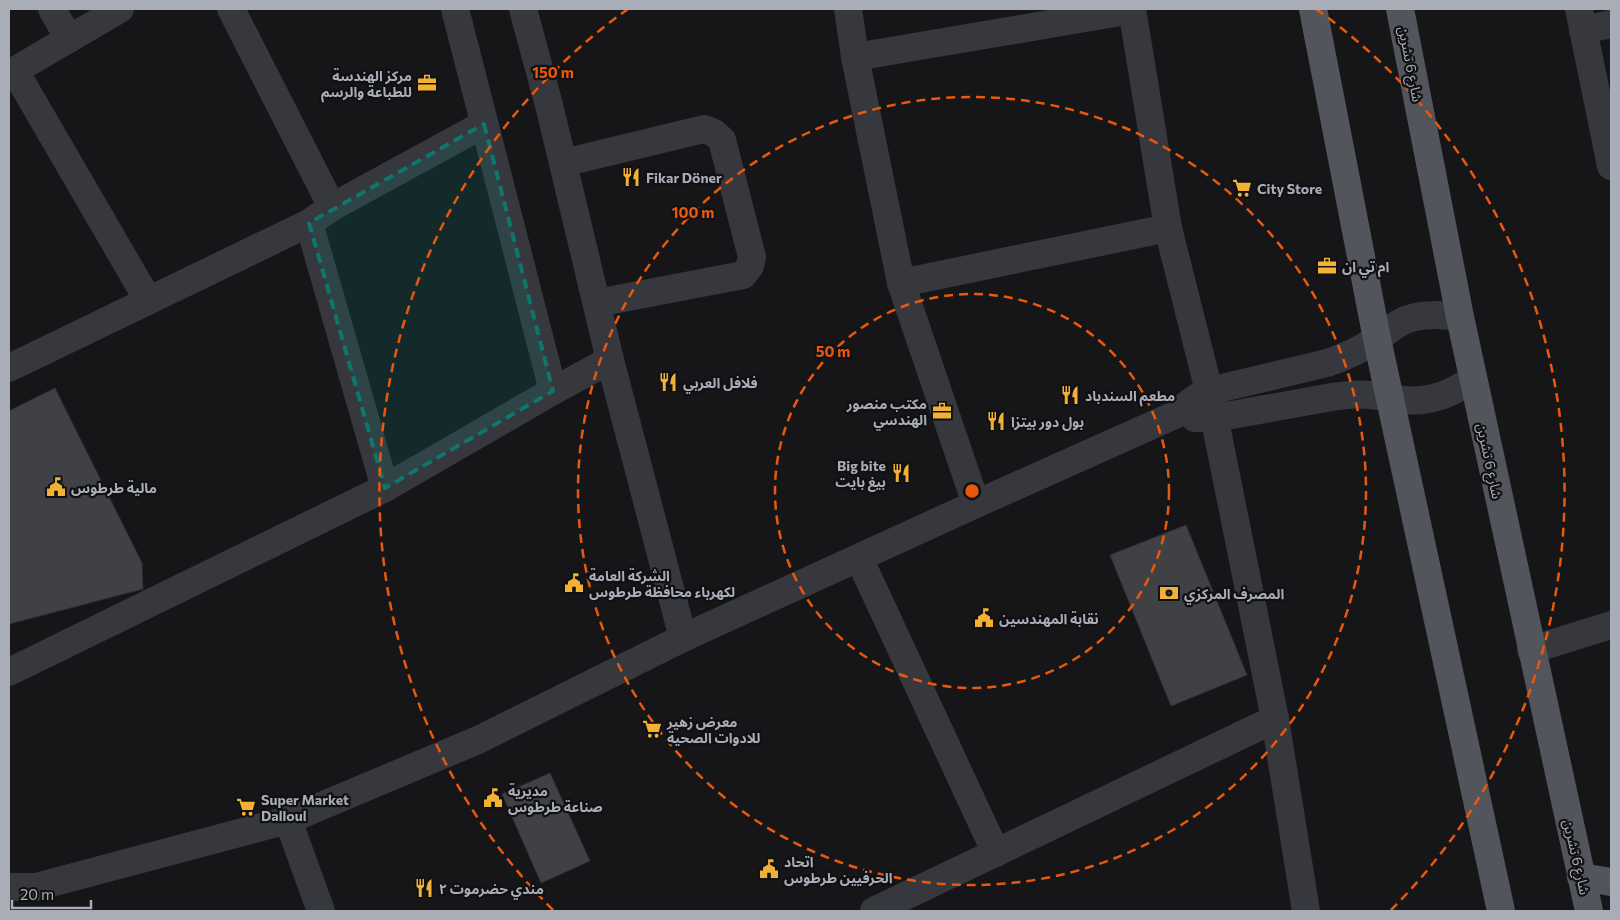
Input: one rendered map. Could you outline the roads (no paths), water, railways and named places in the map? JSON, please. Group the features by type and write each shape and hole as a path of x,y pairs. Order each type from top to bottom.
{"main road":[{"path":"1313,9 1389,397 1502,911"},
{"name":"شارع 6 تشرين","path":"1400,9 1460,317 1589,911"},
{"path":"1581,876 1611,882"}],"street":[{"path":"52,9 69,39"},
{"path":"120,9 12,73 148,300"},
{"path":"231,9 332,207"},
{"path":"455,9 553,391"},
{"path":"523,9 563,163 610,360 683,638"},
{"path":"848,9 855,57 901,283 976,504"},
{"path":"855,57 1132,9 1168,228 1215,418 1275,719 1306,911"},
{"path":"1611,24 1581,20 1611,164"},
{"path":"9,368 309,223 332,207 484,124"},
{"path":"563,163 704,128 722,140 752,257 750,266 743,275 596,303"},
{"path":"309,223 385,488"},
{"path":"901,283 1168,228"},
{"path":"9,904 36,888 288,820 478,740 683,638 1177,414 1187,403 1209,391 1345,357 1406,320 1423,316 1441,315 1460,317"},
{"path":"9,672 385,488 610,360"},
{"path":"1177,414 1190,417 1215,418 1332,397 1370,395 1407,400 1425,400 1459,389 1473,379"},
{"path":"858,558 996,853"},
{"path":"1531,650 1611,625"},
{"path":"874,911 1275,719"},
{"path":"288,820 321,911"},
{"path":"9,887 36,888"}],"place":[{"name":"مركز الهندسة للطباعة والرسم","path":"427,83"},
{"name":"Fikar Döner","path":"631,177"},
{"name":"City Store","path":"1242,188"},
{"name":"ام تي ان","path":"1327,266"},
{"name":"فلافل العربي","path":"668,382"},
{"name":"مطعم السندباد","path":"1070,395"},
{"name":"مكتب منصور الهندسي","path":"942,411"},
{"name":"بول دور بيتزا","path":"996,421"},
{"name":"Big bite بيغ بايت","path":"901,473"},
{"name":"مالية طرطوس","path":"56,487"},
{"name":"الشركة العامة لكهرباء محافظة طرطوس","path":"574,583"},
{"name":"المصرف المركزي","path":"1169,593"},
{"name":"نقابة المهندسين","path":"984,618"},
{"name":"معرض زهير للادوات الصحية","path":"652,729"},
{"name":"مديرية صناعة طرطوس","path":"493,798"},
{"name":"Super Market Dalloul","path":"246,807"},
{"name":"اتحاد الحرفيين طرطوس","path":"769,869"},
{"name":"مندي حضرموت ٢","path":"424,888"}]}
